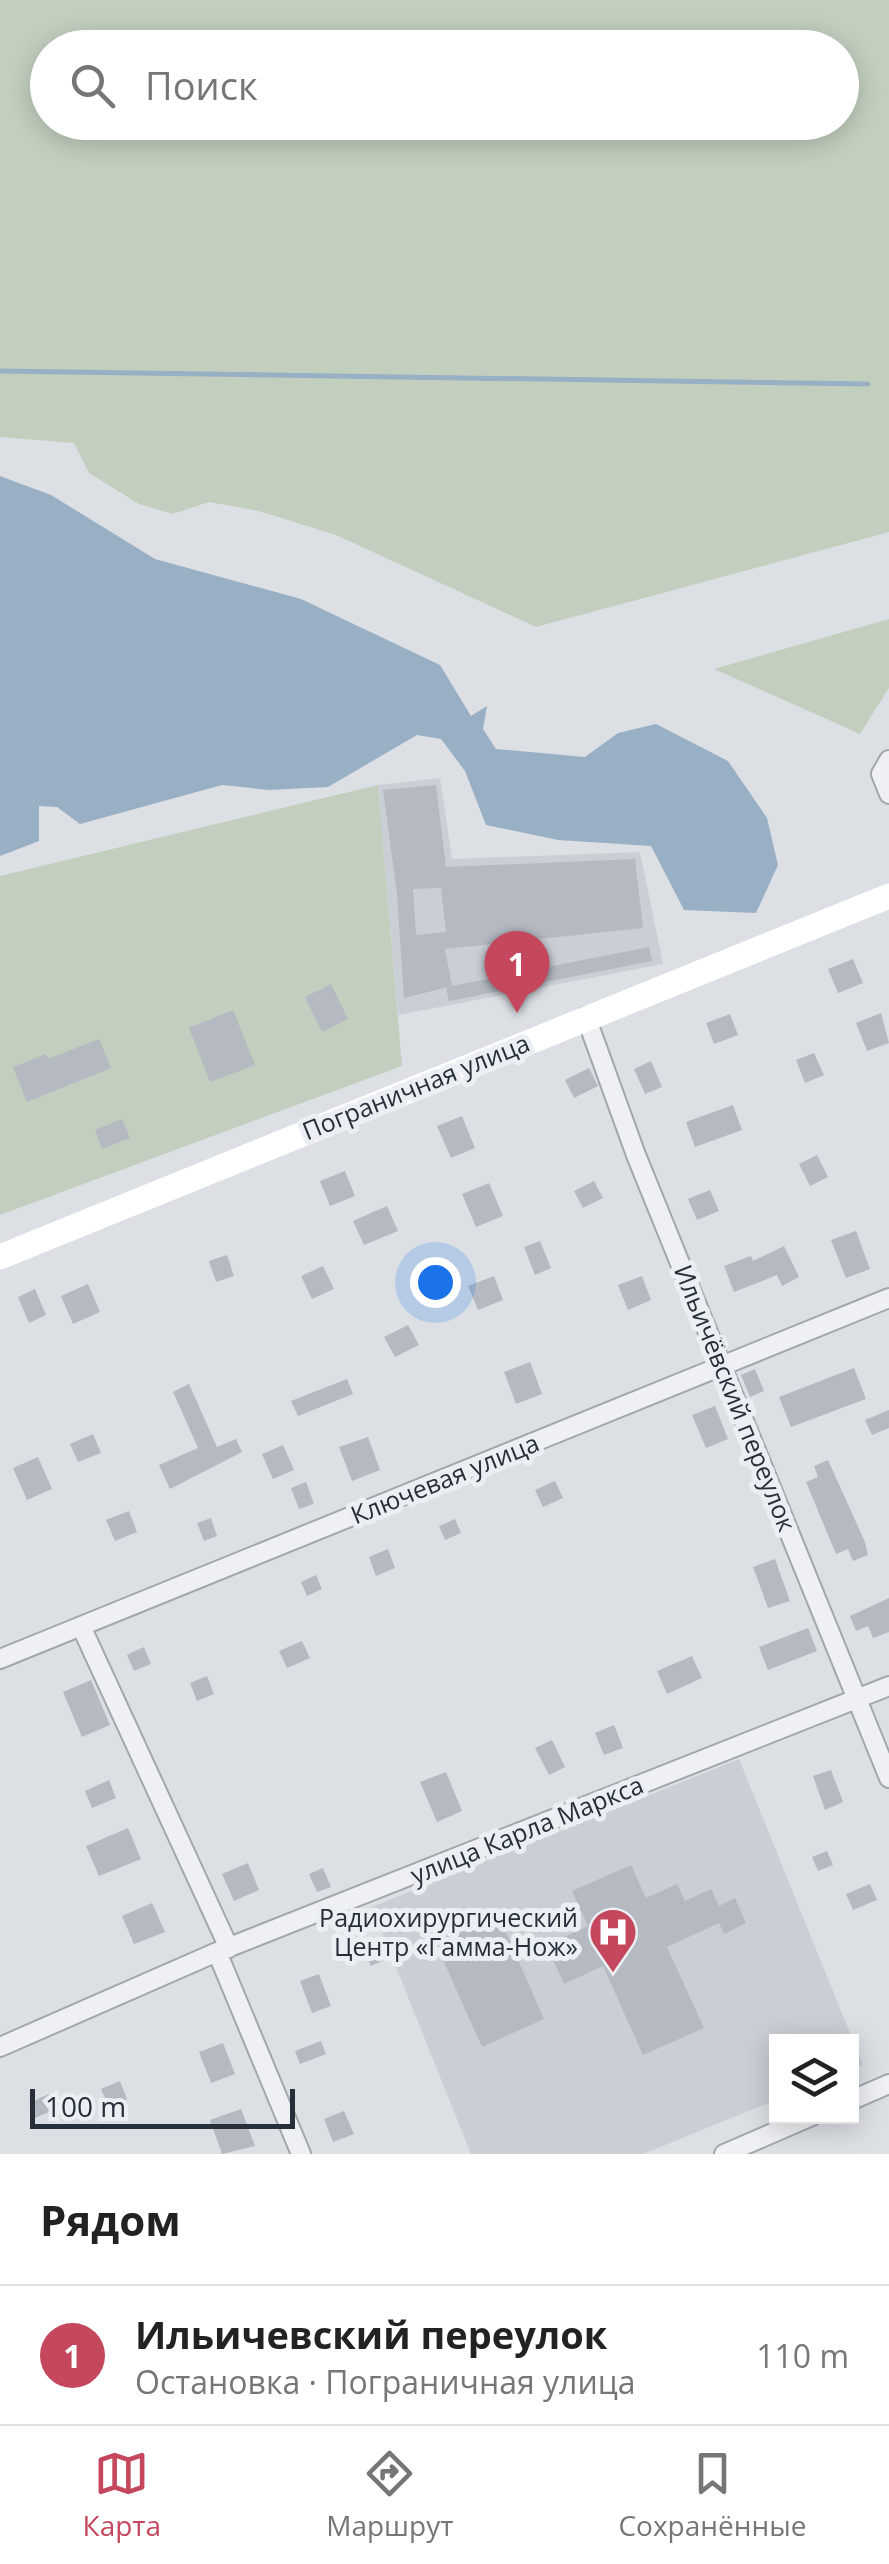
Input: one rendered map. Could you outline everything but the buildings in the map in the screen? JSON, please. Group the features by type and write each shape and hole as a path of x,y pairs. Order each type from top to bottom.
{"main road":[{"name":"Пограничная улица","path":"0,1256 889,896"}],"street":[{"path":"889,760 881,774 889,794"},
{"name":"Ильичёвский переулок","path":"586,1017 722,1367 889,1778"},
{"name":"Ключевая улица","path":"0,1660 889,1298"},
{"path":"80,1626 223,1950 301,2154"},
{"name":"улица Карла Маркса","path":"0,2047 223,1950 889,1686"},
{"path":"859,2097 889,2084"},
{"path":"724,2154 793,2124"}],"shaded area":[{"path":"440,778 452,859 640,852 663,964 398,1015 378,785"},
{"name":"Радиохирургический Центр «Гамма-Нож»","path":"739,1759 850,2034 769,2034 769,2103 643,2154 471,2154 372,1907"}],"green space":[{"path":"0,0 889,0 889,532 536,627 336,535 259,511 209,502 173,514 139,504 89,473 74,443 0,437"},
{"path":"889,619 889,688 860,734 714,669"},
{"path":"378,785 402,1066 0,1215 0,876"}],"water":[{"path":"0,476 51,495 155,559 301,599 440,665 471,716 487,706 483,729 496,749 585,757 618,733 656,724 728,761 767,818 778,865 756,913 684,910 651,846 558,840 486,825 465,771 441,739 417,735 328,787 269,790 222,785 80,824 57,807 39,806 39,841 0,856"}],"waterway":[{"path":"0,371 868,384"}],"place":[{"name":"Ильичевский переулок","path":"517,1013"},
{"name":"Радиохирургический Центр «Гамма-Нож»","path":"613,1974"}]}
